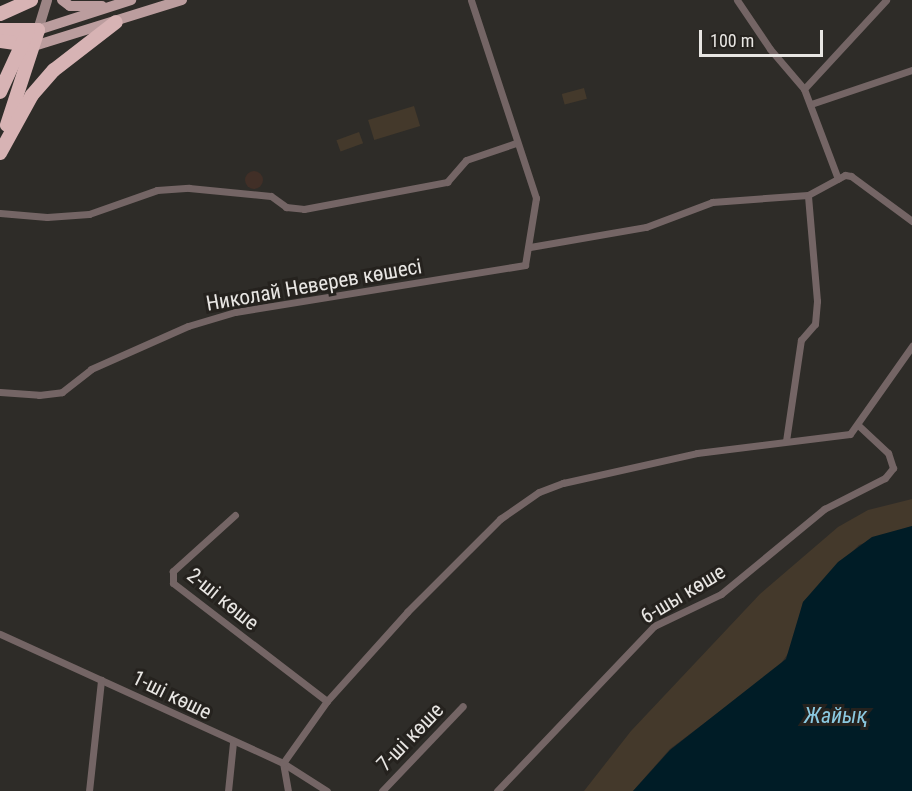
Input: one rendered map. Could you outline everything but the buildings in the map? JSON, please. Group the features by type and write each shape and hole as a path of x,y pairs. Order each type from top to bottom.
{"highway":[{"path":"0,14 31,0"},
{"path":"0,153 32,95 54,70 116,22"},
{"path":"0,30 35,27 0,92"},
{"path":"0,41 27,45"},
{"path":"0,144 27,45"}],"main road":[{"path":"35,27 47,0"},
{"path":"62,0 70,6 111,6"},
{"path":"35,27 131,0"},
{"path":"27,45 116,22 182,0"}],"street":[{"path":"471,0 516,143 536,198 529,223 530,247 646,227 712,201 808,195 838,179 851,176 912,222"},
{"path":"737,0 770,50 804,89 838,179"},
{"path":"804,89 886,0"},
{"path":"811,104 912,70"},
{"path":"0,213 47,217 89,214 157,190 189,188 271,196 286,207 304,209 447,182 466,160 516,143"},
{"path":"786,441 801,340 814,324 817,301 808,195"},
{"name":"Николай Неверев көшесі","path":"0,392 39,395 62,392 91,369 188,326 235,312 525,265 530,247"},
{"path":"288,791 283,764 327,700 407,612 491,527 539,492 563,483 697,453 786,441 839,437 858,425 912,346"},
{"name":"6-шы көше","path":"497,791 654,626 721,594 824,509 885,478 893,468 888,453 858,425"},
{"name":"2-ші көше","path":"235,515 172,572 173,583 327,700"},
{"name":"1-ші көше","path":"0,634 283,764 327,791"},
{"path":"89,791 101,680"},
{"name":"7-шi көше","path":"382,791 463,706"},
{"path":"228,791 233,743"}],"shaded area":[{"path":"584,88 587,99 565,105 562,94"},
{"path":"414,106 420,126 374,140 368,120"},
{"path":"359,132 363,143 341,151 336,140"},
{"path":"254,171 260,174 263,180 260,186 254,189 248,186 245,180 248,174"},
{"path":"912,499 912,526 859,545 803,602 793,646 778,668 670,749 633,791 584,791 631,731 760,594 838,527 868,510"}],"water":[{"name":"Жайық","path":"912,526 912,791 633,791 670,750 786,659 803,602 838,562 872,537"}]}
